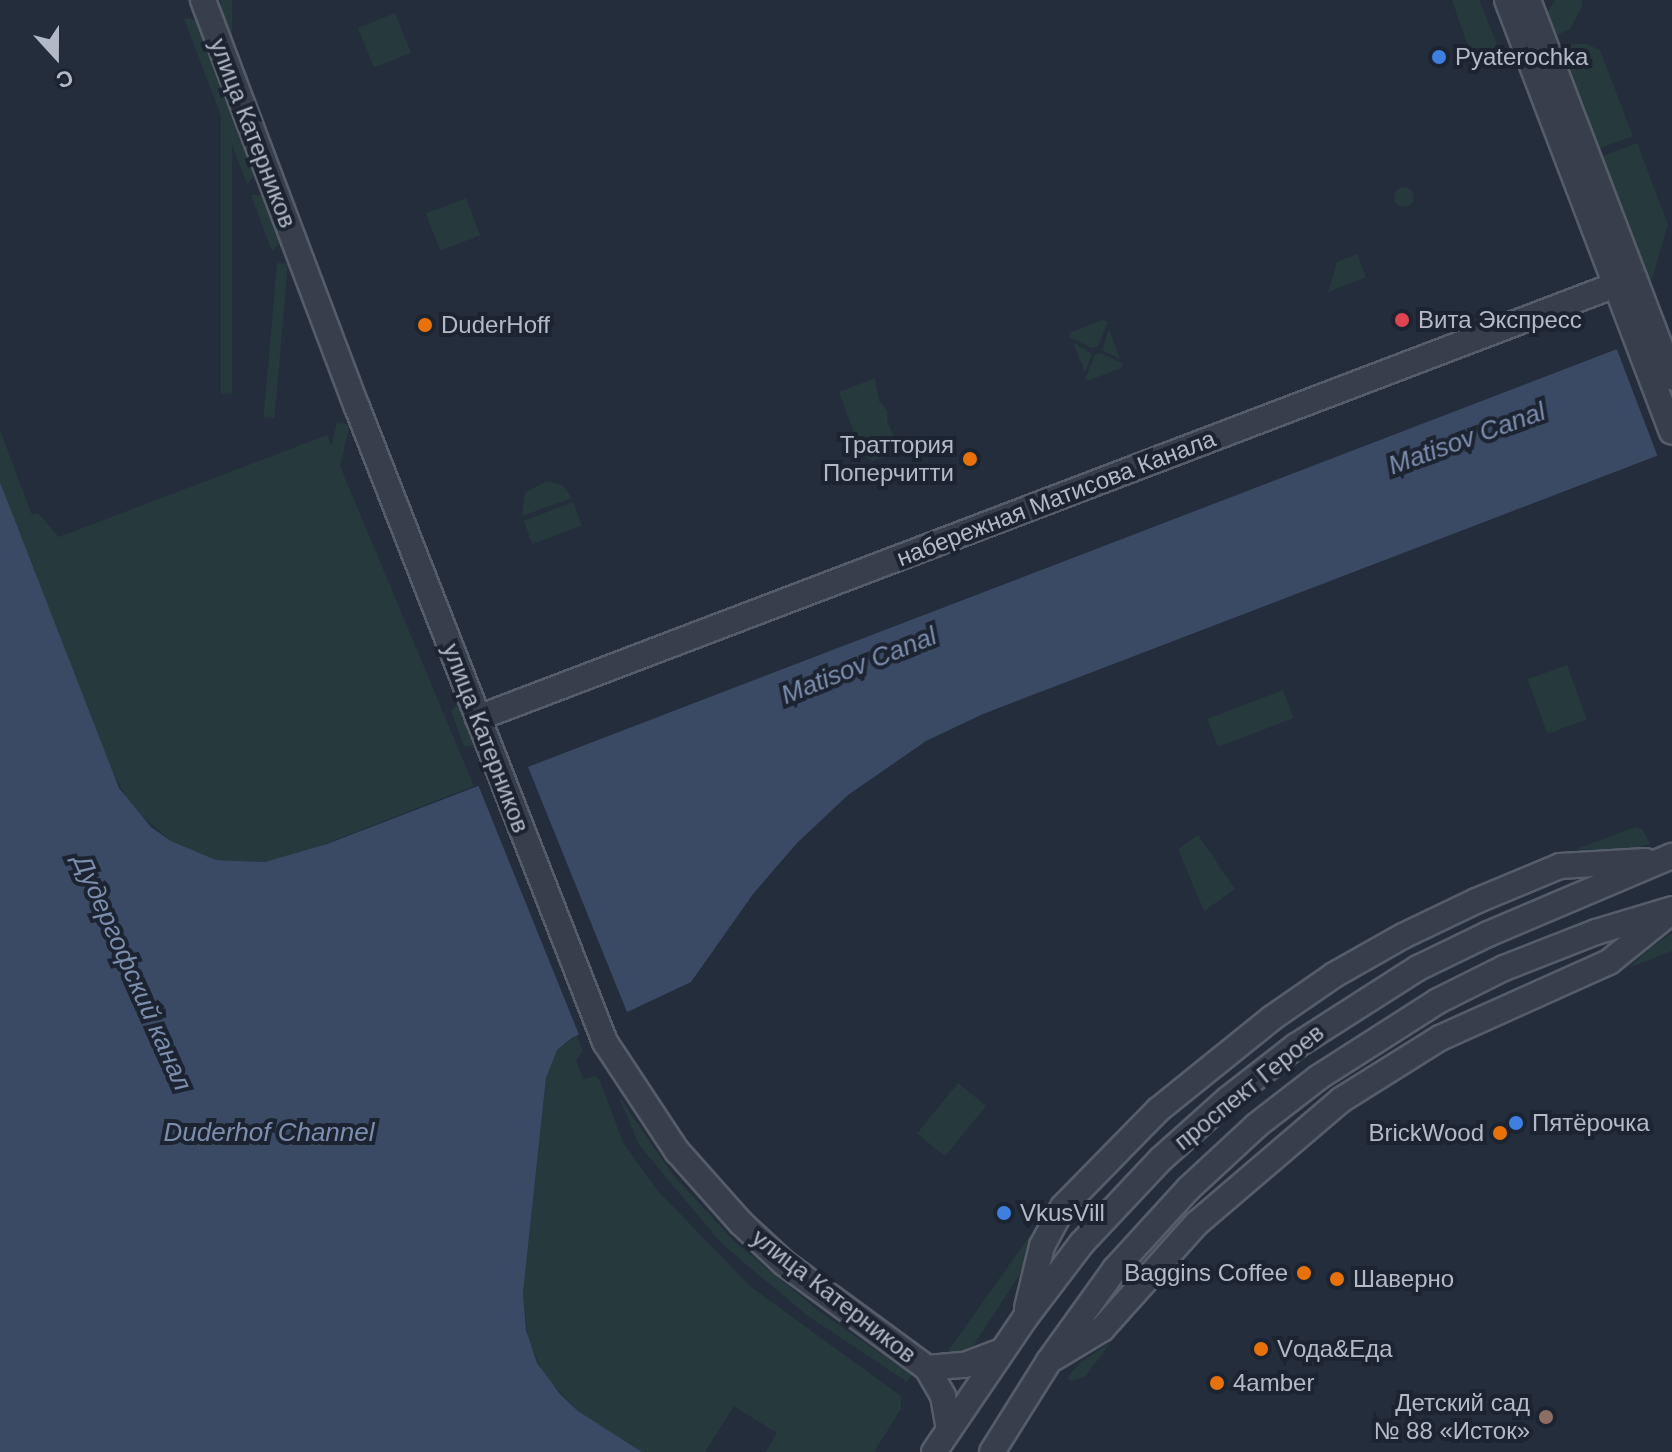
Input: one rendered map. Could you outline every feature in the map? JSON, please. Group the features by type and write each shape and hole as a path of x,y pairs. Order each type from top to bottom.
{"street":[{"name":"улица Катерников","path":"203,0 605,1042 662,1131 696,1176 741,1223 784,1263 927,1368 943,1396 949,1429"},
{"path":"1509,0 1626,281"},
{"path":"1528,0 1643,326 1672,431"},
{"name":"набережная Матисова Канала","path":"478,718 1626,281"},
{"path":"1643,326 1672,377"},
{"path":"1025,1318 1042,1246 1063,1207 1158,1110 1272,1018 1334,975 1403,936 1560,866 1666,859"},
{"name":"проспект Героев","path":"934,1452 1025,1318 1082,1243 1161,1159 1228,1099 1296,1046 1418,968 1488,934 1666,859"},
{"path":"1049,1361 1102,1329 1196,1224 1341,1100 1440,1038 1609,962 1672,910"},
{"name":"проспект Героев","path":"992,1452 1049,1361 1115,1269 1188,1189 1257,1125 1319,1077 1438,1001 1504,968 1596,932 1672,910"},
{"name":"улица Катерников","path":"927,1368 965,1365 1002,1351"}],"green space":[{"path":"221,0 232,0 232,394 221,394"},
{"path":"1452,0 1479,0 1501,54 1489,59 1478,57 1467,44"},
{"path":"1555,0 1582,0 1582,7 1570,29 1551,38 1546,15"},
{"path":"395,13 411,53 374,68 358,28"},
{"path":"184,19 196,21 255,175 247,184"},
{"path":"1587,44 1600,50 1633,136 1595,150 1556,49"},
{"path":"1637,143 1668,224 1649,289 1598,158"},
{"path":"1404,187 1411,190 1414,197 1411,204 1404,207 1397,204 1394,197 1397,190"},
{"path":"251,195 263,195 280,243 272,251"},
{"path":"466,198 480,235 440,251 426,213"},
{"path":"1357,254 1366,277 1328,292 1337,262"},
{"path":"277,263 288,264 274,418 263,417"},
{"path":"1103,320 1108,322 1098,346 1092,348 1069,337 1071,332"},
{"path":"1109,329 1120,359 1102,350"},
{"path":"1073,342 1092,354 1085,373"},
{"path":"1101,353 1123,364 1121,368 1090,380 1085,379 1095,354"},
{"path":"875,378 879,401 887,411 887,422 902,452 872,461 863,455 860,438 853,430 839,392"},
{"path":"337,422 350,425 286,700 274,697"},
{"path":"0,430 32,515 38,513 59,537 327,435 474,786 289,858 265,862 216,860 171,841 133,808 108,765 0,482"},
{"path":"546,481 562,485 572,498 522,516 525,493"},
{"path":"573,502 582,525 532,544 524,521"},
{"path":"1567,665 1587,720 1547,734 1528,679"},
{"path":"1283,690 1294,718 1218,747 1207,719"},
{"path":"458,704 474,747 464,746 451,711"},
{"path":"1635,827 1642,829 1650,844 1627,850 1576,849"},
{"path":"1198,835 1235,889 1204,911 1178,849"},
{"path":"1672,933 1672,951 1628,968 1652,947"},
{"path":"577,1036 583,1051 576,1060 583,1079 596,1076 600,1081 623,1142 658,1191 751,1287 901,1396 901,1409 874,1452 766,1452 777,1433 734,1406 705,1452 642,1452 578,1411 544,1375 528,1339 523,1293 547,1070 557,1050"},
{"path":"958,1083 986,1106 945,1156 917,1134"},
{"path":"618,1095 673,1175 736,1243 820,1312 912,1375 907,1382 808,1316 722,1244 639,1145"},
{"path":"1036,1227 1020,1274 972,1348 958,1355 945,1355"},
{"path":"1111,1342 1086,1376 1072,1381 1067,1378 1081,1362"}],"water":[{"name":"Duderhof Channel","path":"1672,328 1672,450 983,714 926,741 848,795 797,843 753,894 691,982 572,1038 557,1050 546,1078 523,1293 526,1330 537,1363 560,1394 578,1411 642,1452 0,1452 0,482 119,788 151,827 171,841 216,860 265,862 327,844"}],"pier":[{"path":"1672,324 1672,455 1659,460 1616,347"},
{"path":"526,762 629,1017 580,1037 477,782"}],"place":[{"name":"Pyaterochka","path":"1439,57"},
{"name":"Вита Экспресс","path":"1402,320"},
{"name":"DuderHoff","path":"425,325"},
{"name":"Траттория Поперчитти","path":"970,459"},
{"name":"Пятёрочка","path":"1516,1123"},
{"name":"BrickWood","path":"1500,1133"},
{"name":"VkusVill","path":"1004,1213"},
{"name":"Baggins Coffee","path":"1304,1273"},
{"name":"Шаверно","path":"1337,1279"},
{"name":"Vода&Еда","path":"1261,1349"},
{"name":"4amber","path":"1217,1383"},
{"name":"Детский сад № 88 «Исток»","path":"1546,1417"}],"water label":[{"name":"Matisov Canal","path":"1467,439"},
{"name":"Matisov Canal","path":"859,666"},
{"name":"Дудергофский канал","path":"132,973"}]}
